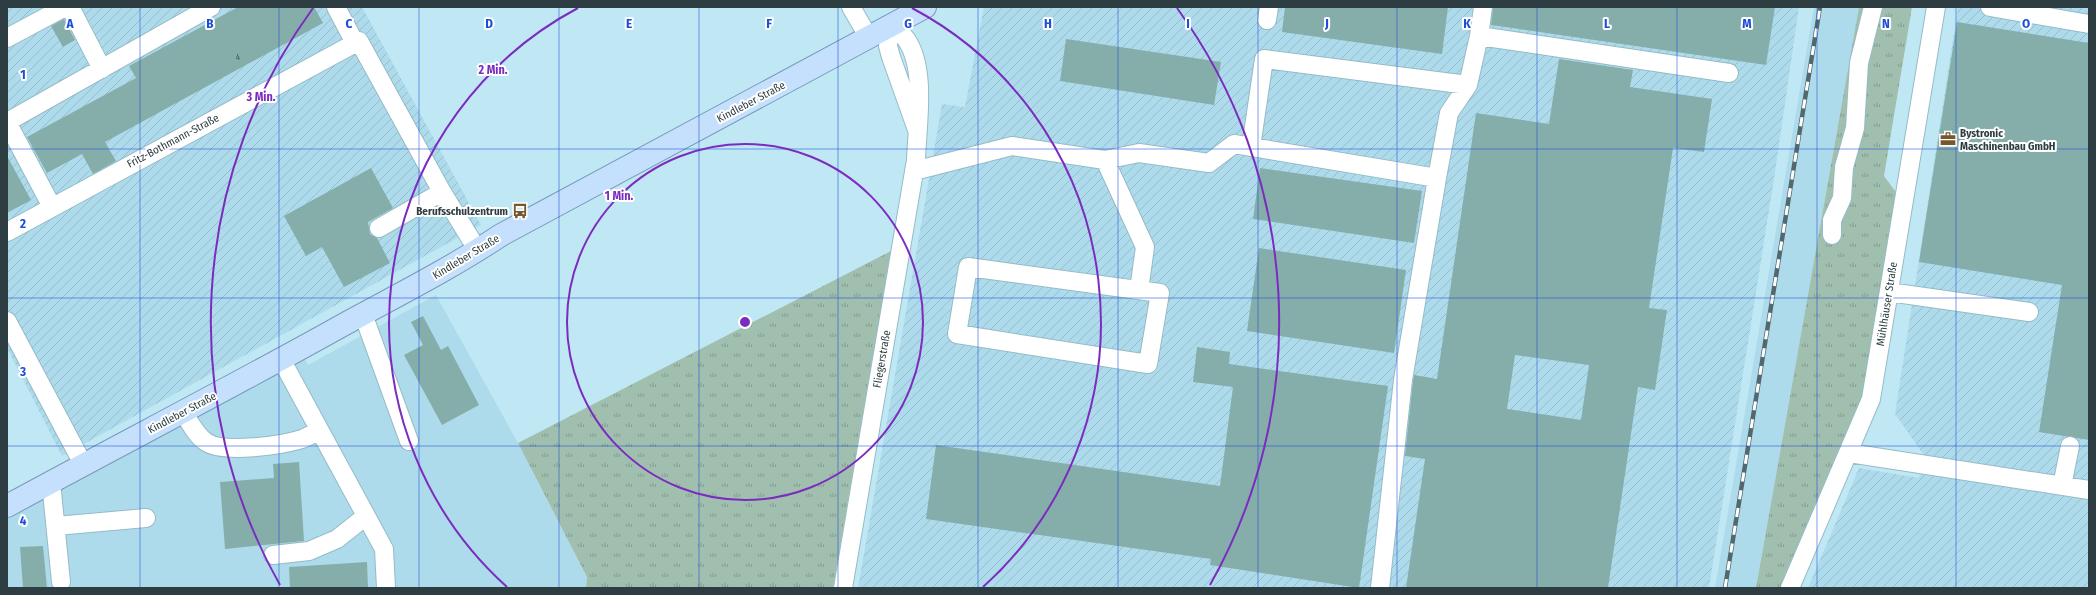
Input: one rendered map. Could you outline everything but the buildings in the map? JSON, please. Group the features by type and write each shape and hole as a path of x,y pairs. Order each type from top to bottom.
{"main road":[{"name":"Kindleber Straße","path":"7,506 83,464 184,413 528,221 925,7"}],"street":[{"path":"7,38 65,7"},
{"path":"70,7 102,69"},
{"path":"52,207 7,122 211,7"},
{"path":"336,7 355,43 359,41 442,192 478,250"},
{"path":"851,7 869,38"},
{"path":"1380,588 1403,380 1437,178 1449,113 1468,85 1479,36 1483,7"},
{"path":"1832,236 1832,220 1842,198 1844,167 1855,128 1859,62 1872,7"},
{"name":"Mühlhäuser Straße","path":"1790,588 1871,399 1936,7"},
{"path":"1990,7 2089,24"},
{"name":"Fliegerstraße","path":"843,588 914,171 917,130 888,46 889,27"},
{"path":"1479,36 1729,73"},
{"name":"Fritz-Bothmann-Straße","path":"7,232 355,43"},
{"path":"1251,147 1264,59 1468,85"},
{"path":"914,171 1012,146 1105,160 1139,153 1209,163 1234,144 1437,178"},
{"path":"1105,160 1145,247 1139,290"},
{"path":"379,228 442,192"},
{"path":"968,267 1139,290 1160,293 1148,364 957,334 968,267"},
{"path":"1889,292 2029,312"},
{"path":"363,314 409,441"},
{"path":"7,320 83,464"},
{"path":"281,359 384,549 386,588"},
{"path":"184,413 196,432 206,442 226,448 285,443 303,439 319,431"},
{"path":"2062,486 2070,446"},
{"path":"1849,453 2089,490"},
{"path":"51,482 61,582"},
{"path":"273,556 309,551 337,539 366,516"},
{"path":"56,526 146,518"}],"shaded area":[{"path":"7,7 362,7 481,225 62,456 7,348"},
{"path":"984,7 1799,7 1774,179 1709,588 858,588 942,104 965,107"},
{"path":"1814,7 1859,7 1756,588 1715,588"},
{"name":"Bystronic Maschinenbau GmbH","path":"1958,7 2089,7 2089,588 1808,588 1859,468 1919,478 1923,454 1895,414"},
{"path":"436,295 518,443 587,577 586,588 7,588 7,519 304,358 308,365"}],"green space":[{"path":"1859,7 1912,7 1884,176 1898,195 1868,375 1859,407 1783,588 1756,588"},
{"path":"891,251 833,588 586,588 587,577 518,443"}],"railway":[{"path":"1725,588 1820,7"}],"place":[{"name":"Bystronic Maschinenbau GmbH","path":"1948,139"},
{"name":"Berufsschulzentrum","path":"520,211"}]}
